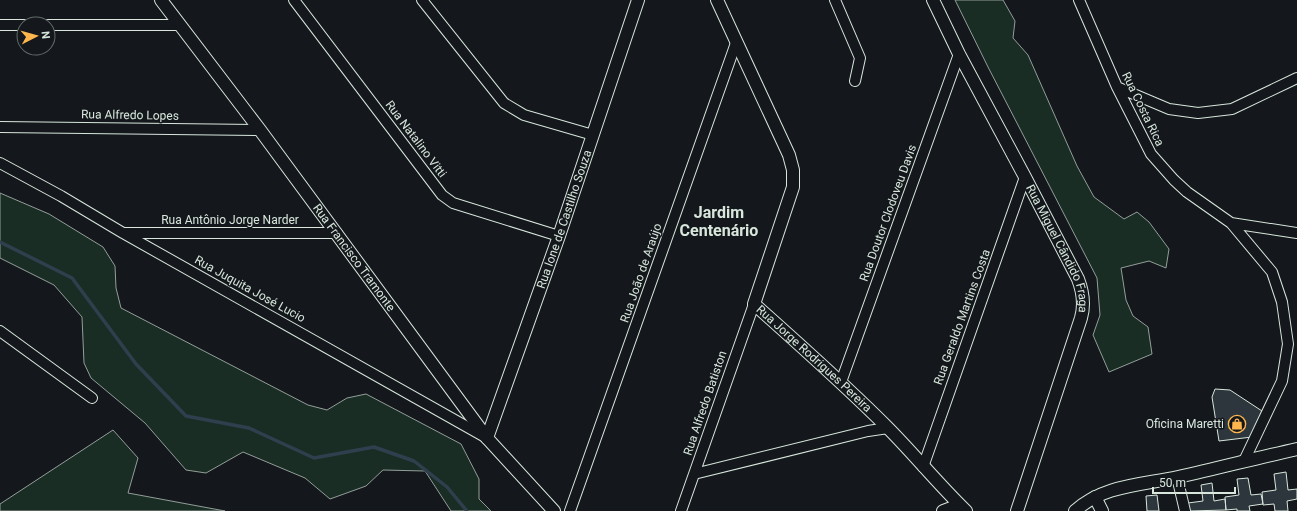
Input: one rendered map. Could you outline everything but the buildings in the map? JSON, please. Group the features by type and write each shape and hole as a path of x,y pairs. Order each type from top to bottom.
{"street":[{"name":"Rua Francisco Tramonte","path":"161,0 260,130 487,438 554,511"},
{"name":"Rua Natalino Vitti","path":"294,0 442,195 453,203 559,236"},
{"path":"422,0 504,103 524,115 593,135"},
{"name":"Rua Ione de Castilho Souza","path":"487,438 559,236 638,0"},
{"name":"Rua Jorge Rodrigues Pereira","path":"717,0 789,156 794,170 793,187 754,304 842,382 888,428 962,508"},
{"path":"835,0 860,58 856,81"},
{"name":"Rua Miguel Cândido Fraga","path":"933,0 959,54 1078,279 1084,302 1081,318 1017,511"},
{"name":"Rua Costa Rica","path":"1078,0 1117,87 1151,154 1174,180 1188,192 1232,223 1272,272 1282,302 1288,344 1282,381 1244,461"},
{"path":"0,25 16,25"},
{"path":"56,25 179,25"},
{"name":"Rua João de Araújo","path":"570,511 736,43"},
{"name":"Rua Doutor Clodoveu Davis","path":"842,382 959,54"},
{"path":"1117,87 1169,109 1198,113 1232,109 1297,78"},
{"name":"Rua Alfredo Lopes","path":"0,127 260,130"},
{"name":"Rua Juquita José Lucio","path":"0,163 61,196 123,233 487,438"},
{"name":"Rua Geraldo Martins Costa","path":"923,467 1025,177"},
{"path":"1232,223 1297,234"},
{"name":"Rua Antônio Jorge Narder","path":"123,233 336,233"},
{"name":"Rua Alfredo Batiston","path":"681,511 754,304"},
{"path":"0,331 92,398"},
{"path":"694,474 868,431 888,428"},
{"path":"1074,511 1095,497 1116,489 1177,477 1297,449"},
{"path":"1177,477 1184,511"},
{"path":"1095,497 1102,511"},
{"path":"943,511 962,508"}],"green space":[{"path":"955,0 1003,0 1015,21 1013,38 1028,55 1077,166 1094,197 1124,219 1137,212 1149,222 1169,249 1166,268 1149,261 1121,268 1126,300 1133,316 1148,327 1152,354 1109,372 1093,335 1100,315 1097,278"},
{"path":"0,193 49,214 103,247 115,266 116,288 121,308 308,405 327,410 347,398 366,394 461,444 479,479 479,499 491,511 451,511 425,471 383,470 366,486 330,499 305,478 243,452 206,473 186,470 145,423 91,378 84,363 82,317 54,285 0,258"},
{"path":"113,430 138,458 128,493 225,511 0,511 0,504"}],"waterway":[{"path":"0,242 72,278 136,364 186,416 249,428 314,458 374,447 414,461 447,487 467,511"}],"place":[{"name":"Oficina Maretti","path":"1237,424"}],"district":[{"name":"Jardim Centenário","path":"719,221"}]}
